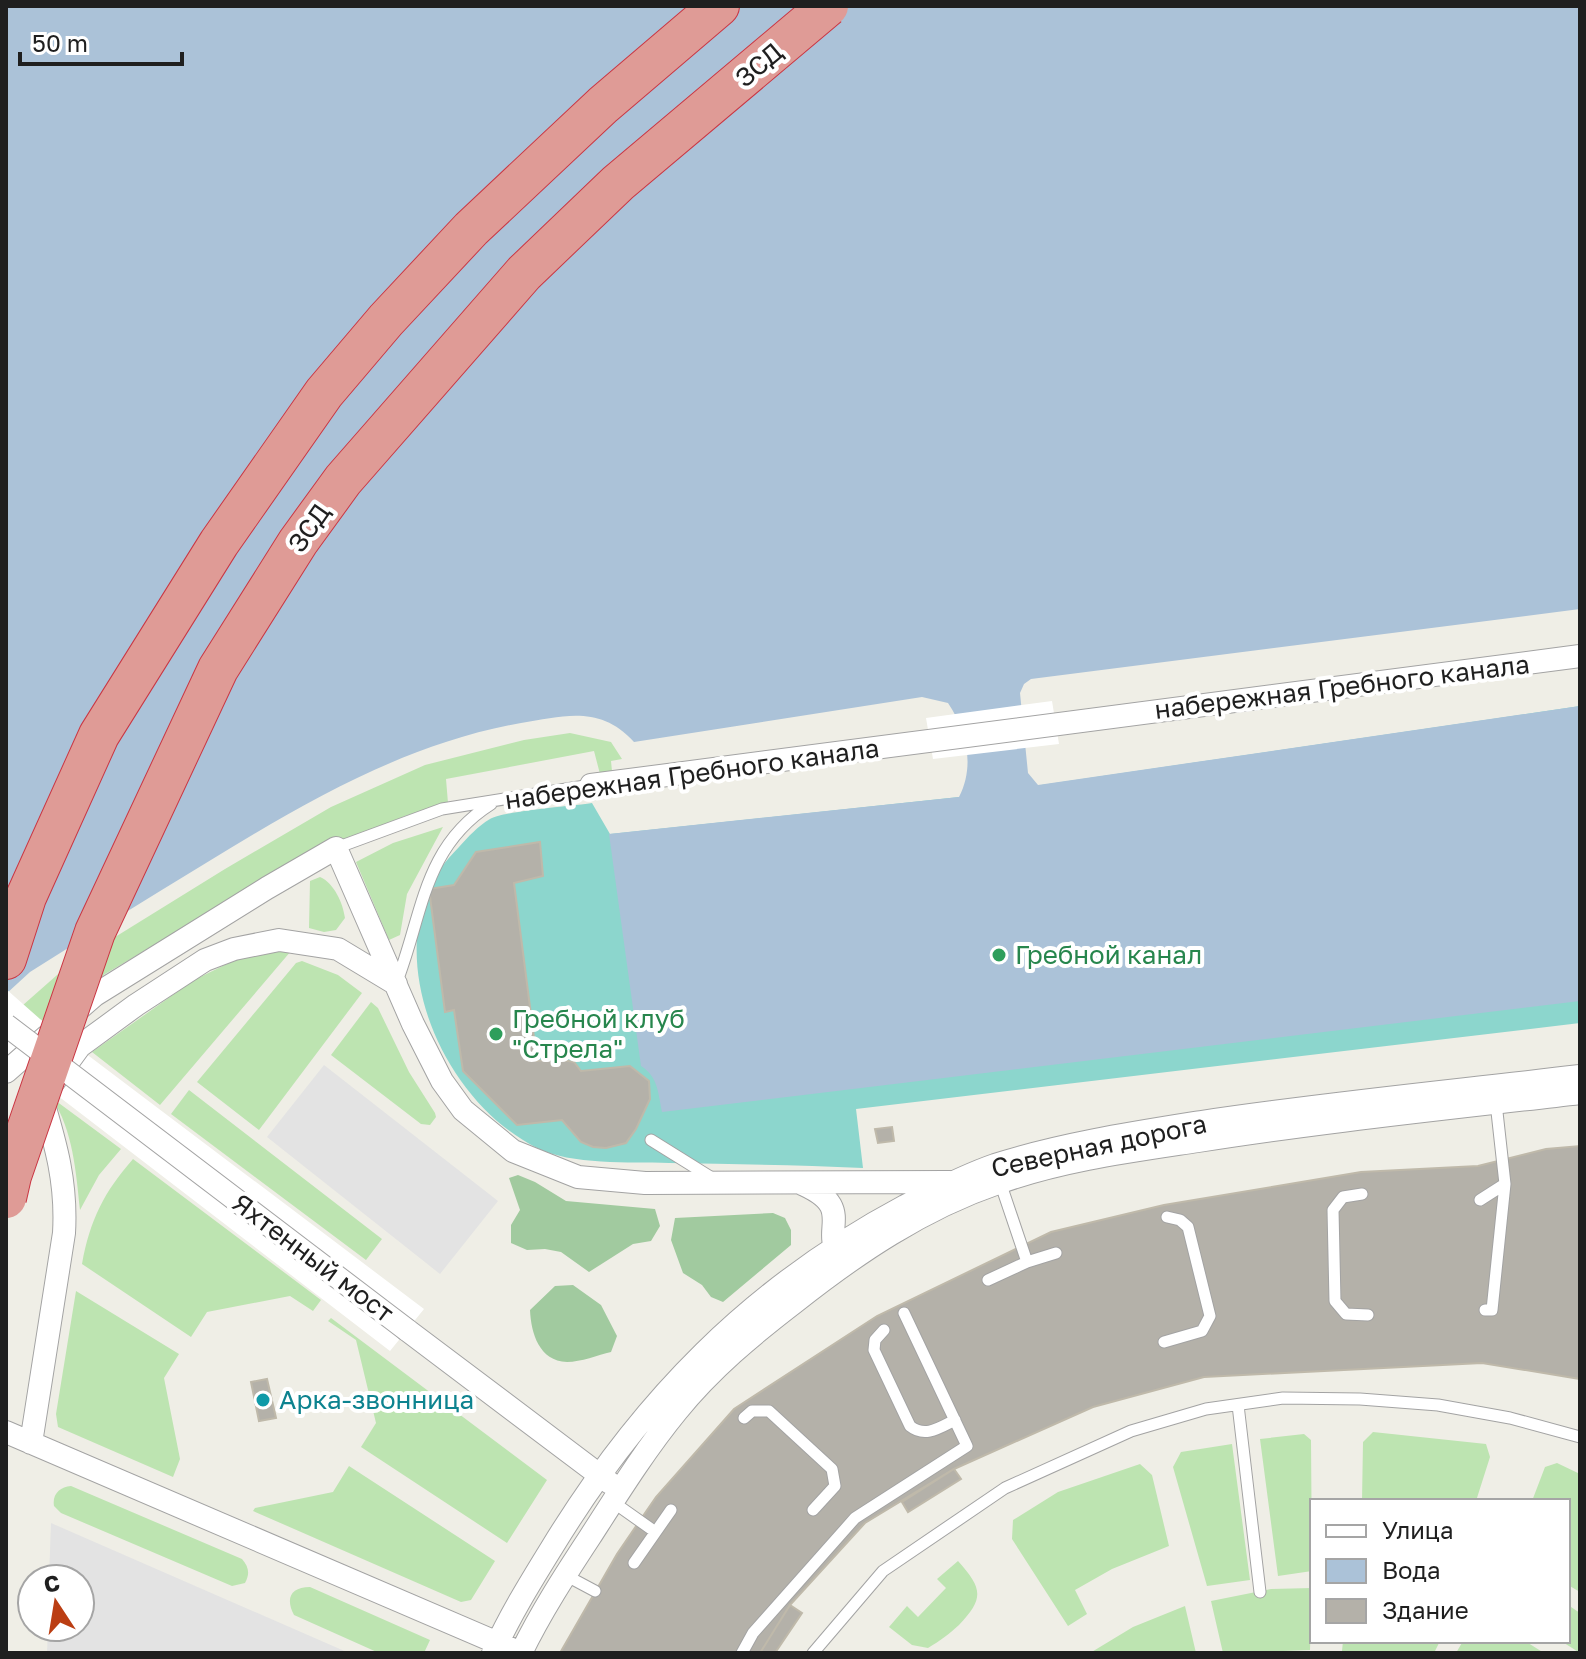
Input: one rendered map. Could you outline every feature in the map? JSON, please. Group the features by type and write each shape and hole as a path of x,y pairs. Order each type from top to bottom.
{"highway":[{"path":"6,959 26,897 99,735 219,543 324,393 386,320 471,229 603,105 719,6"},
{"name":"ЗСД","path":"6,1198 95,932 218,669 298,542 343,480 524,273 618,183 828,6"}],"street":[{"name":"набережная Гребного канала","path":"591,785 1580,656"},
{"path":"6,1072 95,995 336,848 442,1081 463,1110 513,1151 578,1177 645,1183 799,1182 959,1188"},
{"path":"31,1443 64,1233 66,1202 59,1155 42,1098 80,1046 205,960 234,949 279,940 338,949 396,984"},
{"name":"Яхтенный мост","path":"6,1025 598,1474 617,1497"},
{"name":"Северная дорога","path":"496,1648 532,1580 598,1474 635,1426 685,1370 762,1300 994,1166 1043,1152 1156,1129 1580,1076"},
{"name":"Северная дорога","path":"959,1188 1185,1143 1580,1093"},
{"path":"799,1182 826,1198 834,1211 839,1255"},
{"name":"Северная дорога","path":"521,1653 565,1575 676,1412 730,1355 839,1255"},
{"path":"6,1432 496,1648 521,1653"}],"lane":[{"name":"набережная Гребного канала","path":"396,984 408,953 422,895 444,851 470,818 499,800 591,785"},
{"path":"336,848 442,809 499,800"},
{"path":"1485,1310 1492,1310 1505,1184 1496,1103"},
{"path":"651,1140 719,1183"},
{"path":"1000,1182 1027,1262"},
{"path":"1480,1200 1505,1184"},
{"path":"1356,1195 1338,1201 1333,1210 1335,1301 1341,1311 1362,1315"},
{"path":"1164,1342 1202,1331 1210,1316 1188,1227 1180,1220 1167,1217"},
{"path":"988,1280 1056,1253"},
{"path":"742,1653 753,1633 855,1518 967,1446 904,1313"},
{"path":"882,1330 875,1340 874,1350 910,1426 920,1432 935,1430 955,1420"},
{"path":"813,1653 883,1571 1005,1488 1131,1431 1206,1409 1283,1398 1360,1399 1438,1405 1510,1418 1580,1437"},
{"path":"1238,1405 1260,1592"},
{"path":"746,1416 758,1410 769,1411 832,1469 835,1486 813,1510"},
{"path":"617,1497 654,1531"},
{"path":"634,1563 671,1510"},
{"path":"565,1575 595,1591"}],"green space":[{"path":"570,733 611,742 622,759 611,761 612,771 600,774 594,751 446,779 448,803 405,816 321,851 241,894 105,974 6,1061 6,1020 65,968 331,807 425,765 524,740"},
{"path":"443,827 407,894 400,935 389,940 356,862 393,843"},
{"path":"320,877 334,889 342,906 345,918 336,930 324,932 309,928 310,881"},
{"path":"273,950 291,951 160,1105 92,1052 194,980 233,961"},
{"path":"302,961 338,975 362,993 259,1130 197,1082 296,963"},
{"path":"371,1002 378,1008 409,1072 435,1113 436,1117 430,1125 421,1124 331,1055"},
{"path":"189,1090 382,1239 366,1260 171,1114"},
{"path":"52,1098 121,1149 99,1175 80,1210 69,1138"},
{"path":"133,1159 321,1300 313,1311 290,1296 207,1312 191,1337 82,1264 100,1207"},
{"path":"518,1175 566,1201 655,1209 660,1226 651,1241 633,1244 589,1272 561,1252 527,1250 511,1243 511,1225 520,1210 509,1178"},
{"path":"773,1213 785,1218 791,1230 791,1245 723,1302 711,1297 702,1285 683,1273 671,1240 675,1218"},
{"path":"573,1285 601,1305 617,1336 611,1352 567,1362 550,1357 538,1344 530,1310 555,1286"},
{"path":"76,1291 179,1354 164,1378 180,1459 173,1477 58,1427 56,1414"},
{"path":"331,1318 547,1480 507,1543 361,1447 376,1423 356,1340 328,1321"},
{"path":"1373,1432 1486,1444 1490,1457 1477,1499 1362,1499 1363,1442"},
{"path":"1304,1434 1311,1440 1310,1571 1278,1576 1260,1439"},
{"path":"1232,1444 1250,1580 1207,1586 1173,1467 1181,1452"},
{"path":"1557,1463 1580,1474 1580,1592 1570,1586 1570,1499 1533,1499 1545,1467"},
{"path":"1140,1464 1152,1475 1169,1546 1112,1569 1075,1590 1087,1614 1068,1626 1012,1539 1013,1520 1058,1492"},
{"path":"349,1466 495,1561 471,1600 461,1602 253,1511 255,1508 333,1492"},
{"path":"71,1486 242,1559 248,1571 245,1583 232,1586 61,1513 54,1506 54,1498 60,1490"},
{"path":"958,1561 976,1586 973,1607 959,1625 928,1648 912,1645 889,1627 907,1606 918,1617 946,1588 937,1579"},
{"path":"310,1587 430,1640 424,1653 379,1653 294,1615 290,1599 294,1591"},
{"path":"1310,1588 1310,1650 1223,1653 1211,1601 1271,1589"},
{"path":"1185,1606 1196,1653 1090,1653 1133,1627"},
{"path":"1570,1606 1580,1613 1580,1653 1564,1643 1570,1643"},
{"path":"1343,1643 1439,1643 1434,1653 1342,1651"},
{"path":"1462,1643 1528,1643 1544,1653 1456,1653"}],"shaded area":[{"name":"Гребной канал","path":"1580,706 1580,1023 856,1109 863,1168 601,1162 566,1157 537,1148 507,1129 480,1104 456,1074 438,1041 425,1006 418,969 417,932 425,897 435,877 454,852 477,828 497,816 592,803 610,834 959,797"},
{"path":"324,1065 498,1201 440,1274 267,1137"},
{"path":"51,1523 349,1653 47,1653 47,1643 96,1643 96,1563 50,1563"}],"water":[{"path":"6,6 1580,6 1580,609 1031,679 1024,684 1020,693 1028,773 1038,785 1580,706 1580,1001 662,1112 654,1080 641,1066 609,834 959,797 968,761 960,725 948,703 922,697 634,742 608,722 567,716 521,723 436,745 357,778 281,818 30,972 6,994"}],"pier":[{"path":"1052,701 1059,744 933,759 926,718"},
{"path":"6,989 40,1019 424,1309 390,1351 6,1056"}],"building":[{"path":"540,842 543,876 514,883 537,1061 557,1059 574,1062 581,1071 630,1066 649,1081 650,1099 626,1143 606,1148 593,1147 581,1142 562,1120 517,1125 463,1071 454,1010 445,1012 429,889 454,885 476,852"},
{"path":"892,1127 894,1141 878,1143 875,1129"},
{"path":"1580,1146 1580,1379 1482,1363 1204,1377 1093,1407 954,1469 865,1523 790,1605 760,1653 560,1653 617,1554 656,1497 734,1409 877,1316 1051,1232 1164,1205 1361,1172 1478,1166 1546,1149"},
{"name":"Арка-звонница","path":"267,1379 276,1418 259,1421 251,1382"},
{"path":"954,1469 961,1479 908,1512 902,1502"},
{"path":"790,1605 802,1613 775,1653 760,1653"}],"place":[{"name":"Гребной канал","path":"999,955"},
{"name":"Гребной клуб \"Стрела\"","path":"496,1034"},
{"name":"Арка-звонница","path":"263,1400"}]}
